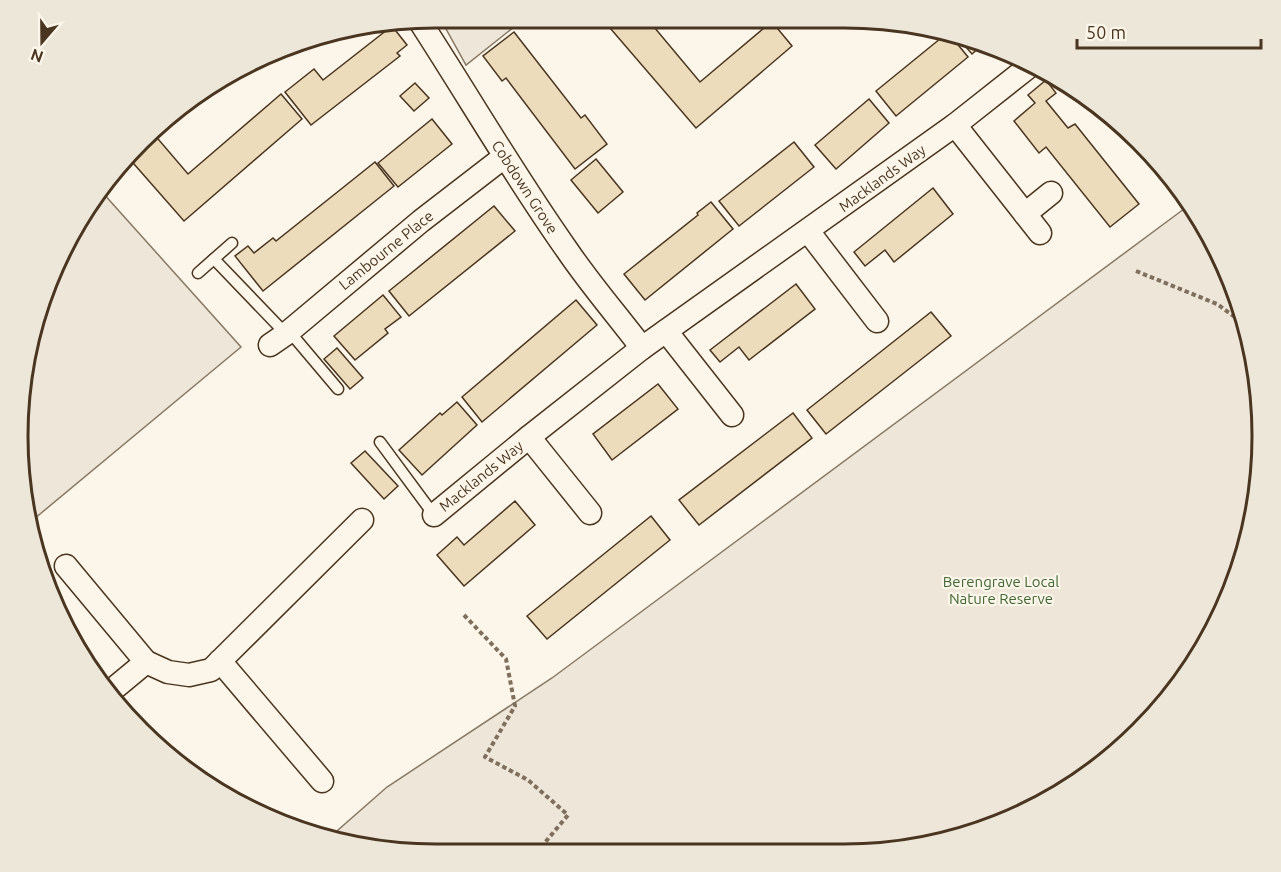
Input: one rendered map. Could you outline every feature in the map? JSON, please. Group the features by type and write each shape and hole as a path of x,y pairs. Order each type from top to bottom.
{"street":[{"name":"Cobdown Grove","path":"424,28 504,157 568,252 642,348"},
{"name":"Macklands Way","path":"434,515 642,348 955,125 1024,71"},
{"path":"955,125 1040,233"},
{"name":"Lambourne Place","path":"282,337 421,221 504,157"},
{"path":"1025,214 1051,193"},
{"path":"808,231 877,321"},
{"path":"666,331 732,415"},
{"name":"Macklands Way","path":"529,437 590,513"},
{"path":"66,566 146,662 168,672 189,675 211,670 362,520"},
{"path":"220,661 322,781"},
{"path":"116,687 146,662"}],"lane":[{"path":"198,273 232,243"},
{"path":"214,259 282,337 338,389"},
{"path":"380,442 434,515"}],"path":[{"path":"1136,271 1217,304 1235,317"},
{"path":"464,615 506,659 515,706 485,757 528,780 568,815 544,844"}],"green space":[{"path":"446,28 513,28 466,65"},
{"path":"106,197 241,347 36,517 29,463 28,436 36,357 50,305 60,280 83,232"},
{"name":"Berengrave Local Nature Reserve","path":"1183,209 1198,232 1221,280 1231,305 1245,357 1252,409 1252,463 1245,515 1231,567 1198,640 1151,705 1114,742 1093,759 1049,789 976,822 924,836 872,843 436,844 383,840 337,831 387,787 552,678"}],"building":[{"path":"610,28 655,28 700,82 764,28 777,28 792,46 696,128"},
{"path":"396,31 407,45 397,53 400,56 311,125 285,92 314,69 323,80 385,32"},
{"path":"514,32 581,118 585,115 607,144 575,169 506,78 502,81 483,56"},
{"path":"939,40 958,44 968,57 896,116 876,91"},
{"path":"966,47 976,50 972,54"},
{"path":"1045,81 1048,82 1056,93 1046,101 1068,128 1075,124 1139,204 1110,227 1046,147 1039,153 1014,121 1035,103 1028,95"},
{"path":"415,83 429,98 414,111 400,96"},
{"path":"281,94 302,119 184,221 133,163 158,139 188,174"},
{"path":"869,99 889,123 836,169 815,145"},
{"path":"432,119 452,144 398,187 378,163"},
{"path":"794,142 814,167 739,226 719,201"},
{"path":"596,159 623,192 598,213 571,180"},
{"path":"375,162 394,186 263,291 235,256 248,246 254,253 273,238 276,241"},
{"path":"933,188 953,214 894,262 885,250 865,266 854,252"},
{"path":"711,202 733,229 645,300 624,274"},
{"path":"494,206 515,231 409,316 389,291"},
{"path":"796,284 815,309 749,360 739,347 720,362 710,350"},
{"path":"383,295 401,317 385,329 388,333 355,360 334,336"},
{"path":"576,300 597,325 482,422 462,397"},
{"path":"931,312 951,336 826,434 807,410"},
{"path":"337,348 363,378 350,389 324,359"},
{"path":"658,384 678,409 612,460 593,434"},
{"path":"457,402 477,425 422,475 399,450 440,413 442,415"},
{"path":"793,413 812,438 699,525 679,500"},
{"path":"365,451 398,486 384,499 351,463"},
{"path":"515,501 535,525 464,586 437,555 457,537 464,545"},
{"path":"651,516 670,540 547,639 527,616"}]}
